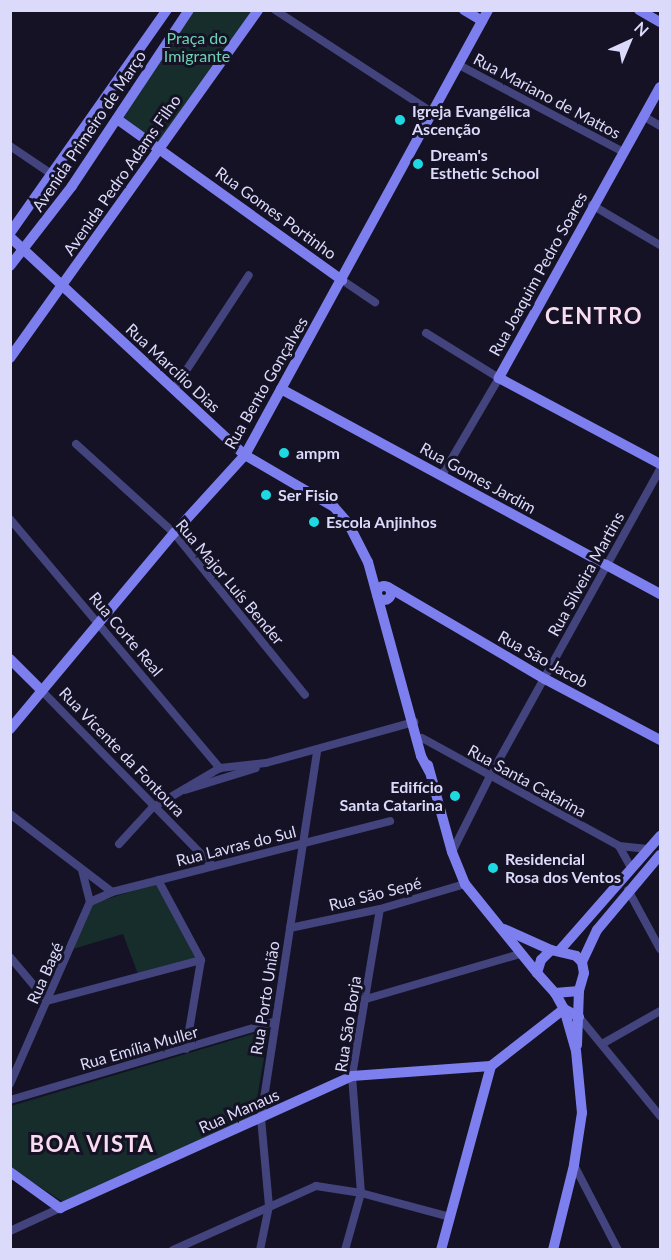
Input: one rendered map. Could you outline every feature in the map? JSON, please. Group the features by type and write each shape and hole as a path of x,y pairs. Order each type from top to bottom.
{"main road":[{"name":"Avenida Primeiro de Março","path":"10,235 50,173 167,10"},
{"name":"Avenida Primeiro de Março","path":"10,266 117,119 189,10"},
{"name":"Avenida Pedro Adams Filho","path":"10,358 63,287 159,146 258,10"},
{"path":"464,10 482,21"},
{"name":"Rua Bento Gonçalves","path":"10,729 174,533 245,455 488,10"},
{"path":"639,10 660,22"},
{"name":"Rua Joaquim Pedro Soares","path":"498,378 592,205 660,87"},
{"name":"Rua Gomes Portinho","path":"117,119 159,146 342,280"},
{"name":"Rua Marcílio Dias","path":"10,235 245,455 334,507 348,523 368,562 388,593 387,627"},
{"path":"498,378 660,464"},
{"name":"Rua Gomes Jardim","path":"281,389 660,594"},
{"name":"Rua Marcílio Dias","path":"368,562 414,722 421,756 429,771"},
{"path":"376,595 380,587 388,593"},
{"name":"Rua São Jacob","path":"388,593 412,603 545,679 660,740"},
{"name":"Rua Vicente da Fontoura","path":"10,659 42,691"},
{"name":"Rua Marcílio Dias","path":"414,722 423,738 429,771 452,852 465,884 537,973"},
{"path":"553,1250 574,1165 582,1113 576,1051 564,1009 555,993 537,973 541,960 555,950 660,836"},
{"path":"576,1051 579,991 584,973 582,962 597,930 628,889 660,855"},
{"name":"Rua Marcílio Dias","path":"496,925 530,944 555,950"},
{"path":"555,950 582,962"},
{"path":"555,993 579,991"},
{"path":"564,1009 579,1017"},
{"path":"441,1250 491,1066 564,1009"},
{"name":"Rua Manaus","path":"60,1208 352,1076 491,1066"},
{"path":"10,1172 60,1208"}],"street":[{"path":"275,10 433,113"},
{"name":"Rua Mariano de Mattos","path":"459,65 623,152"},
{"path":"643,116 660,126"},
{"path":"10,146 50,173"},
{"path":"592,205 660,244"},
{"path":"174,389 249,275"},
{"name":"Rua Gomes Portinho","path":"342,280 375,302"},
{"path":"426,333 498,378"},
{"name":"Rua Joaquim Pedro Soares","path":"442,475 498,378"},
{"name":"Rua Major Luís Bender","path":"76,444 174,533 305,695"},
{"name":"Rua Silveira Martins","path":"452,852 490,776 545,679 605,564 660,469"},
{"name":"Rua Corte Real","path":"10,519 220,768"},
{"name":"Rua Vicente da Fontoura","path":"42,691 152,808 212,865"},
{"path":"119,844 152,808 220,768 266,763 317,751 414,722"},
{"name":"Rua Santa Catarina","path":"423,738 619,846 648,849"},
{"name":"Rua Porto União","path":"260,1250 269,1206 261,1118 274,1022 306,842 317,751"},
{"path":"182,790 227,779 266,763"},
{"path":"10,814 112,892"},
{"name":"Rua Lavras do Sul","path":"90,902 112,892 212,865 390,821"},
{"path":"619,846 631,867"},
{"path":"82,870 90,902"},
{"path":"158,880 192,937 201,960 186,1049"},
{"name":"Rua São Sepé","path":"290,928 380,909 465,884"},
{"path":"628,889 660,949"},
{"name":"Rua Bagé","path":"10,1084 90,902"},
{"name":"Rua São Borja","path":"345,1250 361,1193 352,1076 380,909"},
{"path":"366,999 520,954"},
{"path":"10,957 47,1001 201,960"},
{"path":"602,1044 660,1011"},
{"path":"579,1017 660,1116"},
{"name":"Rua Emília Muller","path":"10,1100 274,1022"},
{"path":"574,1165 618,1250"},
{"path":"173,1250 316,1186 361,1193 450,1217"},
{"name":"Rua Manaus","path":"10,1232 60,1208"}],"green space":[{"name":"Praça do Imigrante","path":"192,11 253,11 159,143 123,119"},
{"path":"157,883 197,958 138,974 123,934 73,949 92,904"},
{"path":"269,1029 254,1116 63,1202 11,1168 11,1106"}],"place":[{"name":"Igreja Evangélica Ascenção","path":"400,120"},
{"name":"Dream's Esthetic School","path":"418,164"},
{"name":"ampm","path":"284,453"},
{"name":"Ser Fisio","path":"266,495"},
{"name":"Escola Anjinhos","path":"314,522"},
{"name":"Edifício Santa Catarina","path":"455,796"},
{"name":"Residencial Rosa dos Ventos","path":"493,868"}],"district":[{"name":"CENTRO","path":"594,316"},
{"name":"BOA VISTA","path":"92,1144"}]}
